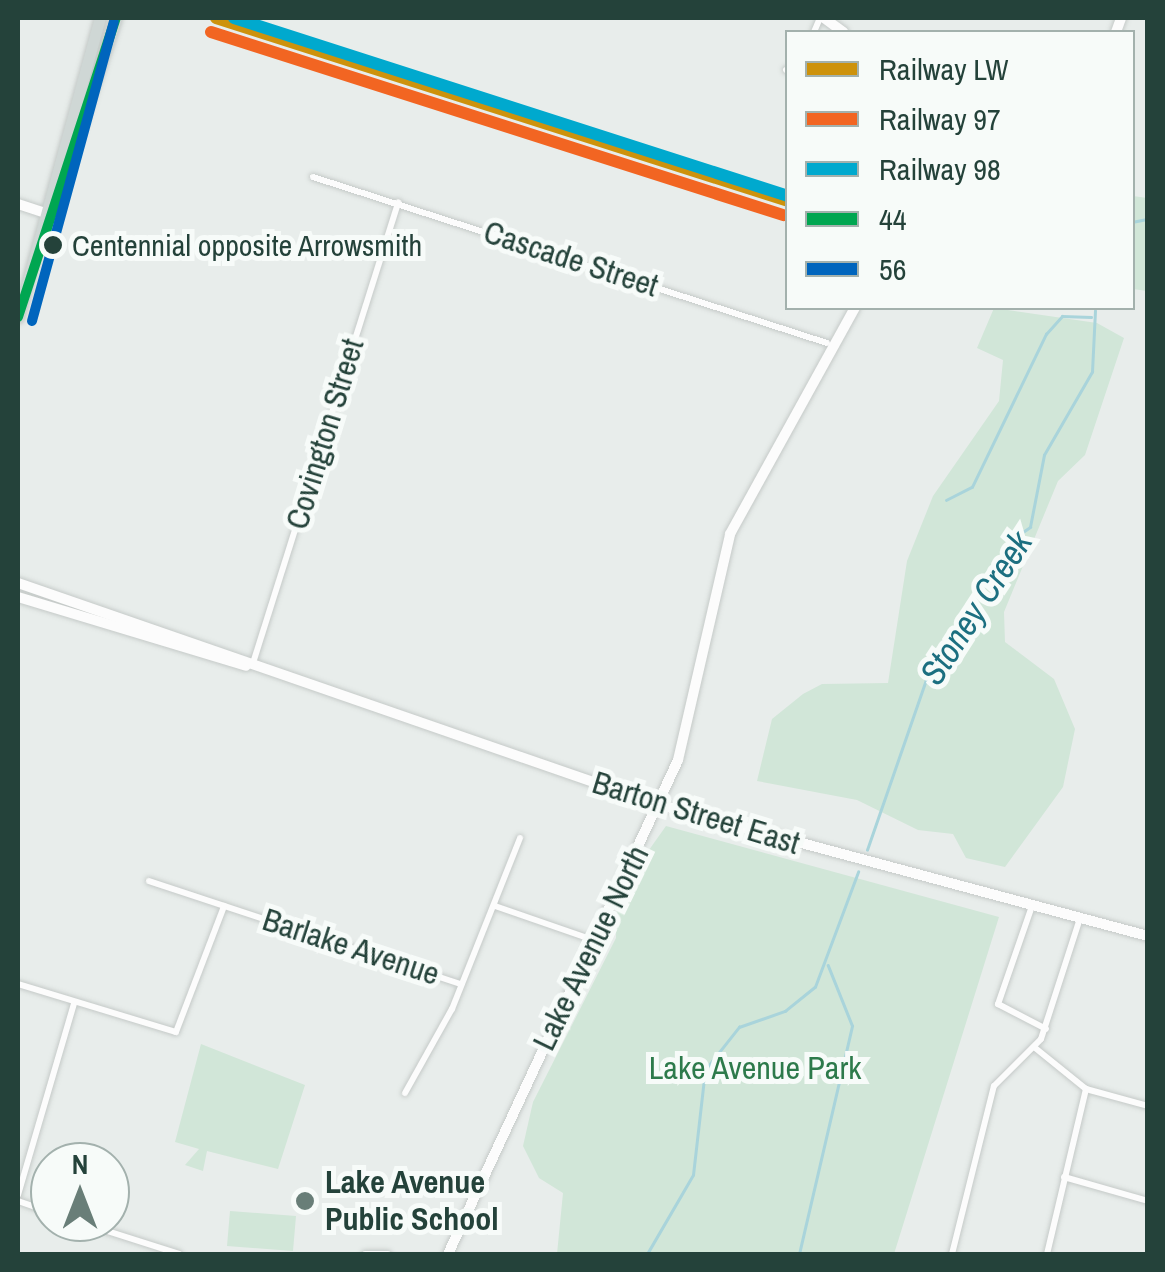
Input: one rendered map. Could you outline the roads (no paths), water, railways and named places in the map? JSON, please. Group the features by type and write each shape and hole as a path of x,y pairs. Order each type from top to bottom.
{"main road":[{"path":"18,317 100,18"},
{"path":"48,214 116,18"},
{"path":"18,204 48,214"},
{"name":"Lake Avenue North","path":"448,1254 660,805 682,748 730,534 828,344 854,310"},
{"name":"Barton Street East","path":"18,583 660,805 1148,936"},
{"path":"45,606 50,594"},
{"name":"Barton Street East","path":"18,597 252,667"}],"street":[{"name":"Cascade Street","path":"313,177 828,344"},
{"name":"Covington Street","path":"252,667 398,202"},
{"name":"Barlake Avenue","path":"149,881 461,984 520,838"},
{"path":"18,984 180,1030 224,906"},
{"path":"495,906 594,940"},
{"path":"1032,906 998,1004 1046,1029"},
{"path":"952,1254 994,1086 1034,1047 1046,1029 1080,918"},
{"path":"405,1093 461,984"},
{"path":"18,1198 74,1003"},
{"path":"1034,1047 1086,1089 1148,1106"},
{"path":"1047,1254 1086,1089"},
{"path":"1064,1177 1148,1201"},
{"path":"130,1238 179,1254"},
{"path":"365,1254 388,1254"}],"waterway":[{"name":"Stoney Creek","path":"1135,221 1148,219"},
{"name":"Stoney Creek","path":"867,850 931,665 1011,540 1030,527 1044,455 1092,372 1095,311"},
{"path":"946,500 972,487 1046,334 1062,316 1091,317"},
{"path":"647,1254 693,1175 705,1070 739,1027 785,1011 815,987 858,872"},
{"name":"Stoney Creek","path":"799,1254 852,1026 828,966"}],"rail line":[{"name":"LW","path":"216,18 785,200"},
{"name":"98","path":"234,18 785,195"},
{"name":"97","path":"211,32 783,215"}],"place":[{"name":"Centennial opposite Arrowsmith","path":"53,245"},
{"name":"Lake Avenue Public School","path":"305,1201"}],"park label":[{"name":"Lake Avenue Park","path":"755,1068"}]}
